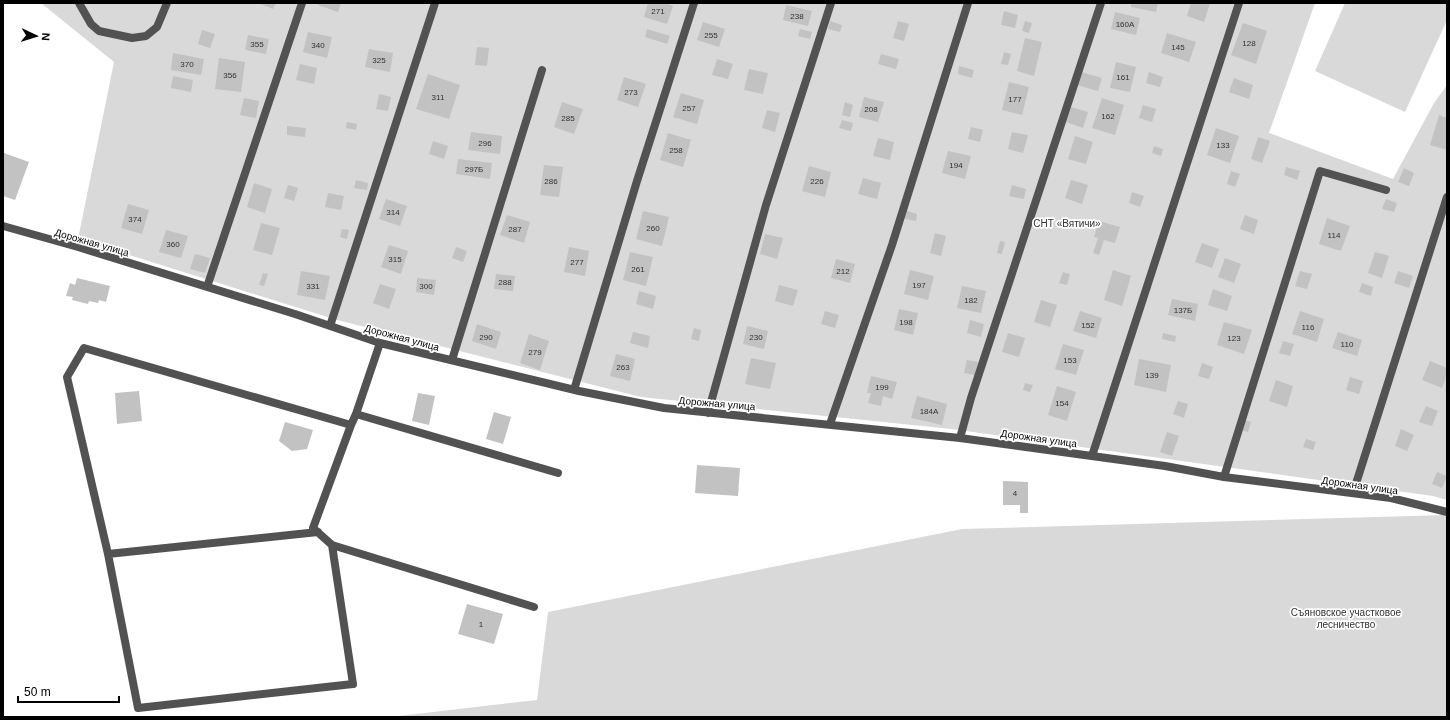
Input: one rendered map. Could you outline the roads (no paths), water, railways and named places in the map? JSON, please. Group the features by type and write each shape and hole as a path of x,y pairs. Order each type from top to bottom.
{"street":[{"path":"79,3 91,24 99,31 132,38 146,36 157,27 167,3"},
{"path":"206,287 302,3"},
{"path":"330,326 435,3"},
{"path":"574,390 637,181 694,3"},
{"path":"708,413 766,205 831,3"},
{"path":"830,424 892,245 968,3"},
{"path":"960,438 971,398 1101,3"},
{"path":"1092,456 1239,3"},
{"path":"452,360 542,70"},
{"path":"1224,477 1320,171 1386,190"},
{"path":"1353,493 1447,197"},
{"name":"Дорожная улица","path":"3,226 78,247 380,343 574,390 664,408 960,438 1092,456 1224,477 1391,498 1447,512"},
{"path":"380,343 356,414 313,528 332,545 534,607"},
{"path":"332,545 352,684 138,708 108,554 67,377 84,348 351,425"},
{"path":"356,414 558,473"},
{"path":"108,554 318,532"}],"park label":[{"name":"СНТ «Вятичи»","path":"1067,223"},
{"name":"Съяновское участковое лесничество","path":"1346,618"}]}
